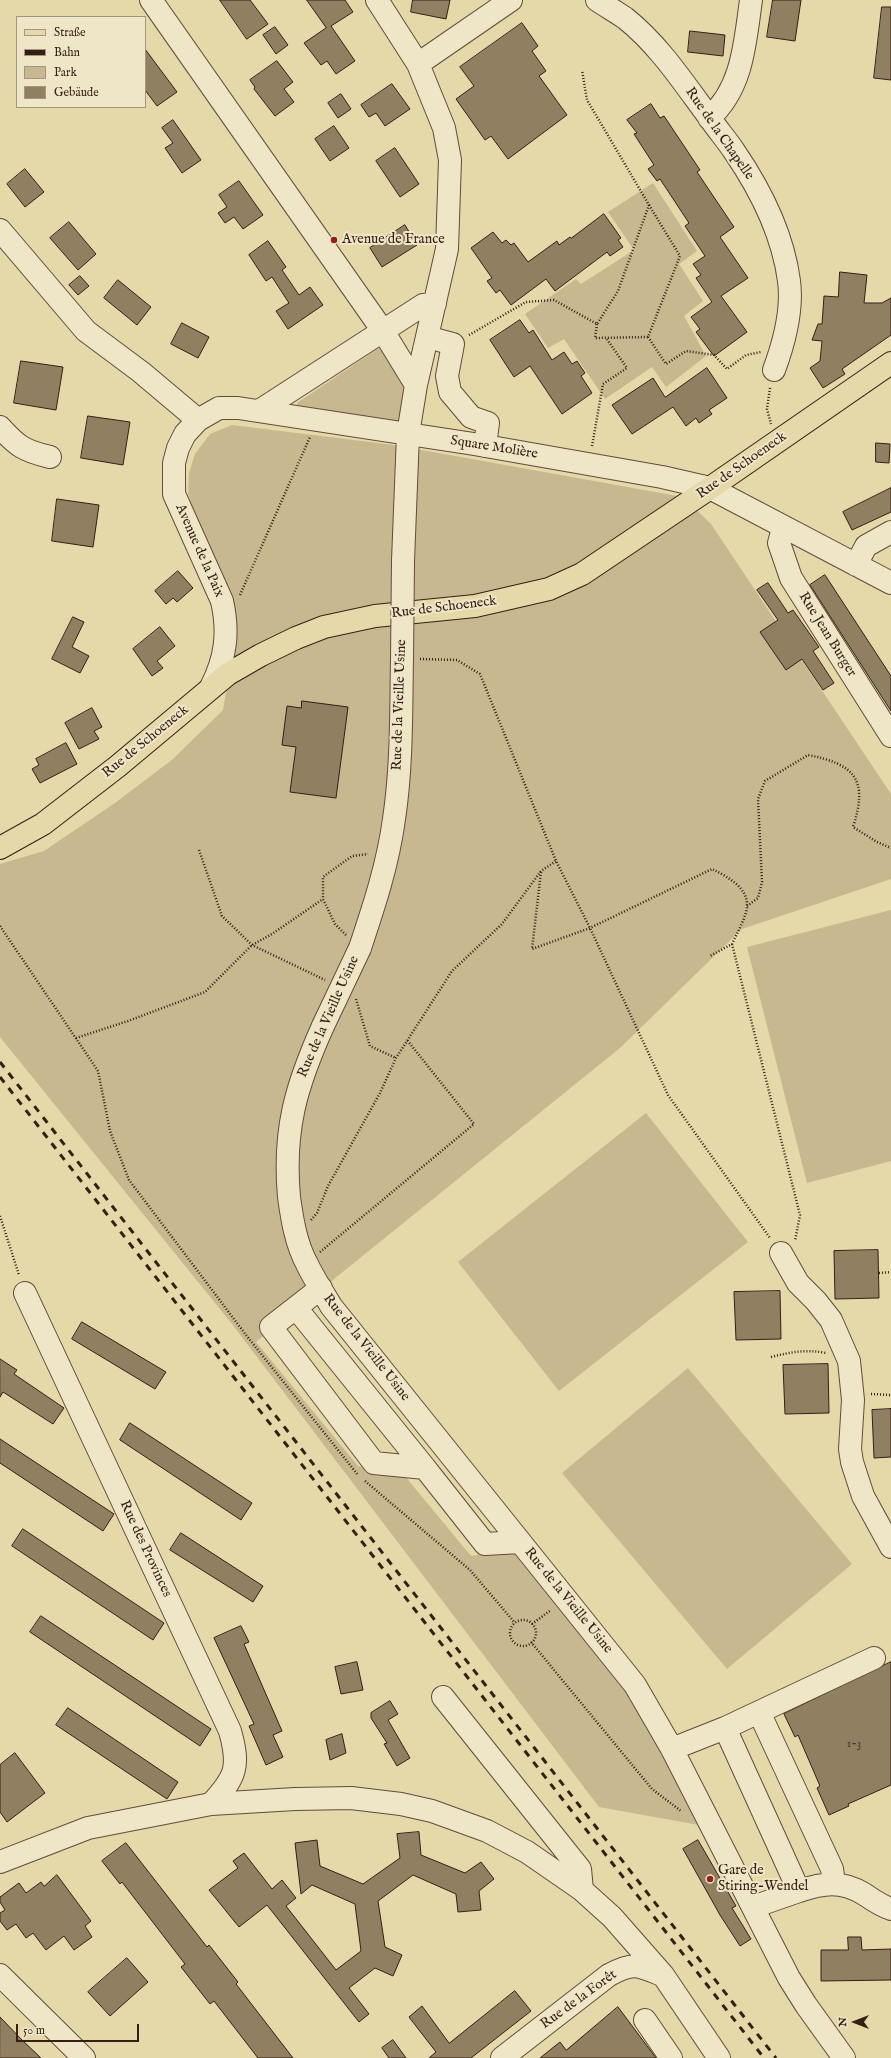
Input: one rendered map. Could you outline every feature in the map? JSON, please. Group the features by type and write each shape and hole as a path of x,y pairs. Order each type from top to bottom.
{"main road":[{"name":"Rue de Schoeneck","path":"0,848 43,824 118,766 211,687 228,674 261,655 296,638 324,627 375,616 475,606 548,590 582,574 891,363"}],"street":[{"path":"151,0 383,331 416,385"},
{"path":"377,0 418,64 444,128 450,160 447,249 416,385 408,434"},
{"path":"418,64 511,0"},
{"name":"Rue de la Chapelle","path":"597,0 625,19 654,46 676,72 734,151 754,183 768,211 783,252 789,282 788,317 782,348 774,370"},
{"path":"709,118 720,109 737,80 744,50 751,0"},
{"path":"0,230 86,332 141,372 198,420"},
{"path":"259,411 423,305 435,304"},
{"path":"427,337 453,344 447,376 450,392 471,417 488,423 485,446"},
{"name":"Avenue de la Paix","path":"211,687 224,657 226,620 222,601 174,494 174,463 178,448 185,434 198,420 219,408 259,411 408,434"},
{"path":"0,427 14,442 29,452 50,457"},
{"name":"Square Molière","path":"408,434 662,477 710,488"},
{"name":"Rue de la Vieille Usine","path":"408,434 403,561 401,750 394,819 389,851 375,905 360,948 306,1062 297,1090 288,1139 287,1172 291,1210 297,1238 306,1264 331,1306 635,1685 672,1749 789,1978 806,2005 844,2058"},
{"path":"710,488 783,528 891,583"},
{"name":"Rue Jean Burger","path":"783,528 779,543 791,578 891,736"},
{"path":"856,565 866,546 891,532"},
{"path":"781,1253 798,1283 816,1301 831,1320 849,1361 853,1400 850,1449 852,1462 863,1496 891,1547"},
{"path":"321,1288 271,1327 374,1463 425,1468"},
{"name":"Rue des Provinces","path":"25,1292 230,1731 236,1761 234,1775 223,1792 211,1804"},
{"path":"296,1308 485,1544 520,1542"},
{"path":"672,1749 725,1728 874,1658"},
{"path":"443,1696 580,1869 582,1890"},
{"path":"758,1712 832,1869 834,1883"},
{"path":"725,1728 799,1891"},
{"path":"0,1862 88,1828 211,1804 295,1799 351,1798 401,1804 432,1811 487,1831 527,1852 582,1890 612,1916 663,1975 719,2058"},
{"path":"753,1907 817,1885 834,1883 862,1893 884,1907 891,1909"},
{"name":"Rue de la Forêt","path":"502,2058 609,1976 622,1969 637,1965 663,1975"},
{"path":"0,1975 84,2058"},
{"path":"645,2020 671,2058"}],"path":[{"path":"582,70 586,100 680,256 648,337"},
{"path":"648,337 595,338 597,324 618,291 649,205"},
{"path":"453,344 526,302 554,300 597,324"},
{"path":"648,337 666,364 686,351 714,355 727,369 746,355 782,348"},
{"path":"589,464 603,384 627,368 605,338"},
{"path":"774,370 767,409 771,426 785,436"},
{"path":"238,598 318,420"},
{"path":"402,659 457,660 480,674 556,861 590,928 668,1095 781,1253 793,1247 798,1234 800,1215 732,944 747,906 758,898 762,882 758,799 765,781 808,755 842,764 856,778 859,799 853,827 891,848"},
{"path":"198,850 222,916 252,945 328,981"},
{"path":"360,948 335,924 323,899 324,877 352,856 389,851"},
{"path":"297,1238 317,1214 328,1186 380,1093 396,1058 452,971 502,924 541,871 556,861"},
{"path":"541,871 532,949 590,928 712,869 731,878 744,893 747,906"},
{"path":"76,1038 128,1021 205,992 252,945 272,934 323,899"},
{"path":"0,926 98,1071 110,1130 128,1180 246,1335 355,1473 470,1570 515,1623"},
{"path":"710,956 732,944"},
{"path":"355,993 370,1046 396,1058"},
{"path":"306,1264 474,1124 407,1040"},
{"path":"0,1216 25,1292"},
{"path":"879,1273 891,1272"},
{"path":"771,1357 794,1351 809,1350 849,1361"},
{"path":"532,1624 565,1598"},
{"path":"519,1620 529,1621 532,1624 536,1629 534,1640 526,1646 516,1645 510,1636 511,1626 519,1620"},
{"path":"531,1642 652,1789 681,1811 707,1817"}],"green space":[{"path":"653,183 697,251 679,264 703,301 684,316 706,356 666,387 652,367 605,399 564,339 548,348 525,314 576,279 581,284 634,250 608,212"},
{"path":"379,348 409,385 401,418 395,423 298,408 297,403"},
{"path":"232,425 394,445 683,497 711,524 891,794 891,879 742,929 620,1048 256,1342 358,1466 404,1475 471,1556 521,1548 630,1683 710,1827 599,1807 232,1324 0,1037 0,864 44,851 115,803 173,759 223,710 229,675 197,523 188,493 189,473 195,454 210,434"},
{"path":"891,910 891,1161 807,1183 747,947"},
{"path":"646,1113 748,1242 559,1391 458,1262"},
{"path":"688,1368 852,1564 727,1669 562,1473"}],"building":[{"path":"220,0 250,0 268,24 247,39"},
{"path":"307,0 345,0 353,12 331,26 355,61 336,74 327,61 321,65 304,43 326,28"},
{"path":"413,0 450,0 446,19 411,12"},
{"path":"773,0 801,0 795,41 767,37"},
{"path":"882,7 891,7 891,80 874,78"},
{"path":"522,23 538,46 532,51 546,71 539,76 567,115 508,159 491,136 485,140 456,99 474,86 460,67"},
{"path":"275,27 288,45 276,54 263,35"},
{"path":"690,31 725,35 723,56 688,52"},
{"path":"146,50 177,92 157,106 146,91"},
{"path":"277,61 293,82 284,89 294,102 275,116 254,89 255,87 250,80"},
{"path":"392,84 410,109 385,126 376,113 369,117 361,105"},
{"path":"341,94 351,109 338,118 328,103"},
{"path":"651,104 660,118 664,116 700,170 697,172 734,227 720,237 748,278 721,296 747,332 714,356 696,332 700,329 691,317 712,302 696,278 701,275 693,264 705,256 685,226 689,223 660,179 657,181 648,169 654,165 634,134 637,133 627,120"},
{"path":"173,120 201,160 182,173 165,148 173,143 162,128"},
{"path":"334,126 349,148 330,161 315,139"},
{"path":"395,148 419,184 400,197 376,161"},
{"path":"25,169 44,192 25,207 7,184"},
{"path":"239,181 263,215 243,229 234,217 225,223 218,213 227,207 219,195"},
{"path":"604,214 621,238 618,240 623,247 610,256 607,252 555,291 546,279 511,305 500,290 496,293 487,281 492,278 471,248 493,232 502,243 506,240 511,245 514,243 528,262 557,241 559,245 570,237 571,238"},
{"path":"69,222 96,254 78,270 50,238"},
{"path":"405,225 417,245 382,267 370,248"},
{"path":"268,241 286,267 282,270 299,295 310,287 323,305 288,329 276,311 289,303 272,277 266,281 249,255"},
{"path":"840,272 867,275 864,303 882,303 891,298 891,335 842,369 845,374 823,388 810,368 820,361 822,341 812,340 818,324 822,324 824,296 838,297"},
{"path":"80,276 89,286 78,295 69,285"},
{"path":"118,280 151,307 137,325 104,298"},
{"path":"520,320 529,333 533,330 552,360 564,352 572,364 577,361 585,373 581,376 592,393 562,414 530,366 514,377 490,340"},
{"path":"182,323 209,337 198,358 171,344"},
{"path":"21,361 63,367 56,410 14,403"},
{"path":"707,368 727,398 709,410 712,414 699,423 696,418 686,426 673,407 632,434 612,405 653,378 665,397"},
{"path":"88,416 130,422 123,465 81,458"},
{"path":"876,443 890,444 889,463 876,462"},
{"path":"891,488 891,512 852,530 843,512"},
{"path":"57,499 99,505 93,547 52,541"},
{"path":"178,571 193,588 177,602 173,598 166,604 155,591"},
{"path":"825,575 891,676 891,711 810,585"},
{"path":"768,583 788,613 793,610 819,647 813,651 834,683 823,690 802,659 786,670 760,632 778,620 757,590"},
{"path":"73,617 84,622 72,647 89,656 80,673 52,659"},
{"path":"160,627 175,646 157,661 163,668 152,676 133,649"},
{"path":"302,701 348,707 336,798 290,792 296,747 282,745 287,706 301,708"},
{"path":"92,708 102,727 94,731 99,739 79,749 65,723"},
{"path":"66,743 77,764 40,783 32,769 39,765 36,759"},
{"path":"878,1250 879,1298 835,1299 834,1251"},
{"path":"780,1291 781,1339 736,1340 734,1292"},
{"path":"82,1322 166,1372 155,1389 72,1339"},
{"path":"0,1359 17,1370 14,1374 64,1408 53,1424 3,1392 0,1397"},
{"path":"828,1364 829,1413 785,1414 783,1365"},
{"path":"891,1409 891,1457 874,1458 872,1410"},
{"path":"130,1423 252,1503 241,1520 120,1440"},
{"path":"0,1439 114,1514 103,1531 0,1463"},
{"path":"23,1529 164,1623 153,1640 12,1546"},
{"path":"181,1533 263,1586 253,1602 170,1550"},
{"path":"41,1616 211,1729 200,1746 30,1632"},
{"path":"241,1626 249,1642 244,1644 282,1731 273,1735 283,1757 266,1765 249,1726 254,1724 214,1638"},
{"path":"357,1662 363,1690 341,1694 335,1667"},
{"path":"891,1662 891,1785 848,1804 849,1806 829,1815 817,1788 820,1786 798,1735 795,1737 784,1714"},
{"path":"390,1701 398,1714 388,1720 410,1758 397,1766 384,1744 387,1743 371,1718 371,1713"},
{"path":"68,1708 178,1782 167,1799 56,1725"},
{"path":"342,1734 346,1753 330,1760 326,1740"},
{"path":"15,1753 45,1793 7,1822 0,1812 0,1765"},
{"path":"419,1832 421,1855 465,1873 481,1862 494,1879 479,1891 481,1910 458,1912 456,1894 413,1875 378,1901 385,1947 402,1955 393,1976 375,1968 349,1988 369,2014 359,2022 267,1905 239,1927 209,1890 238,1868 233,1861 244,1853 272,1889 282,1880 296,1898 286,1906 336,1970 361,1951 355,1904 312,1885 301,1894 295,1843 317,1840 320,1866 363,1884 400,1858 397,1834"},
{"path":"698,1840 736,1906 732,1908 751,1939 740,1946 720,1915 683,1849"},
{"path":"126,1843 207,1947 209,1945 238,1982 236,1984 293,2058 258,2058 214,2001 210,2004 181,1967 185,1964 122,1882 120,1884 102,1861"},
{"path":"57,1875 91,1921 85,1926 92,1937 74,1950 64,1936 46,1950 33,1933 26,1938 16,1924 7,1930 0,1921 0,1913 5,1910 0,1902 0,1897 19,1883 26,1893 41,1882 44,1886"},
{"path":"848,1937 861,1937 862,1950 891,1949 891,1980 821,1981 821,1950 848,1950"},
{"path":"127,1958 148,1982 110,2016 88,1992"},
{"path":"515,1991 531,2011 471,2058 429,2058 436,2052 409,2017 422,2006 449,2043"},
{"path":"618,2007 656,2058 540,2058 560,2042 566,2050"},
{"path":"0,2017 22,2040 41,2058 0,2058"},
{"path":"393,2040 406,2058 389,2058 382,2048"}],"railway":[{"path":"0,1062 776,2058"},
{"path":"0,1077 764,2058"}],"place":[{"name":"Avenue de France","path":"334,240"},
{"name":"Gare de Stiring-Wendel","path":"710,1879"}]}
